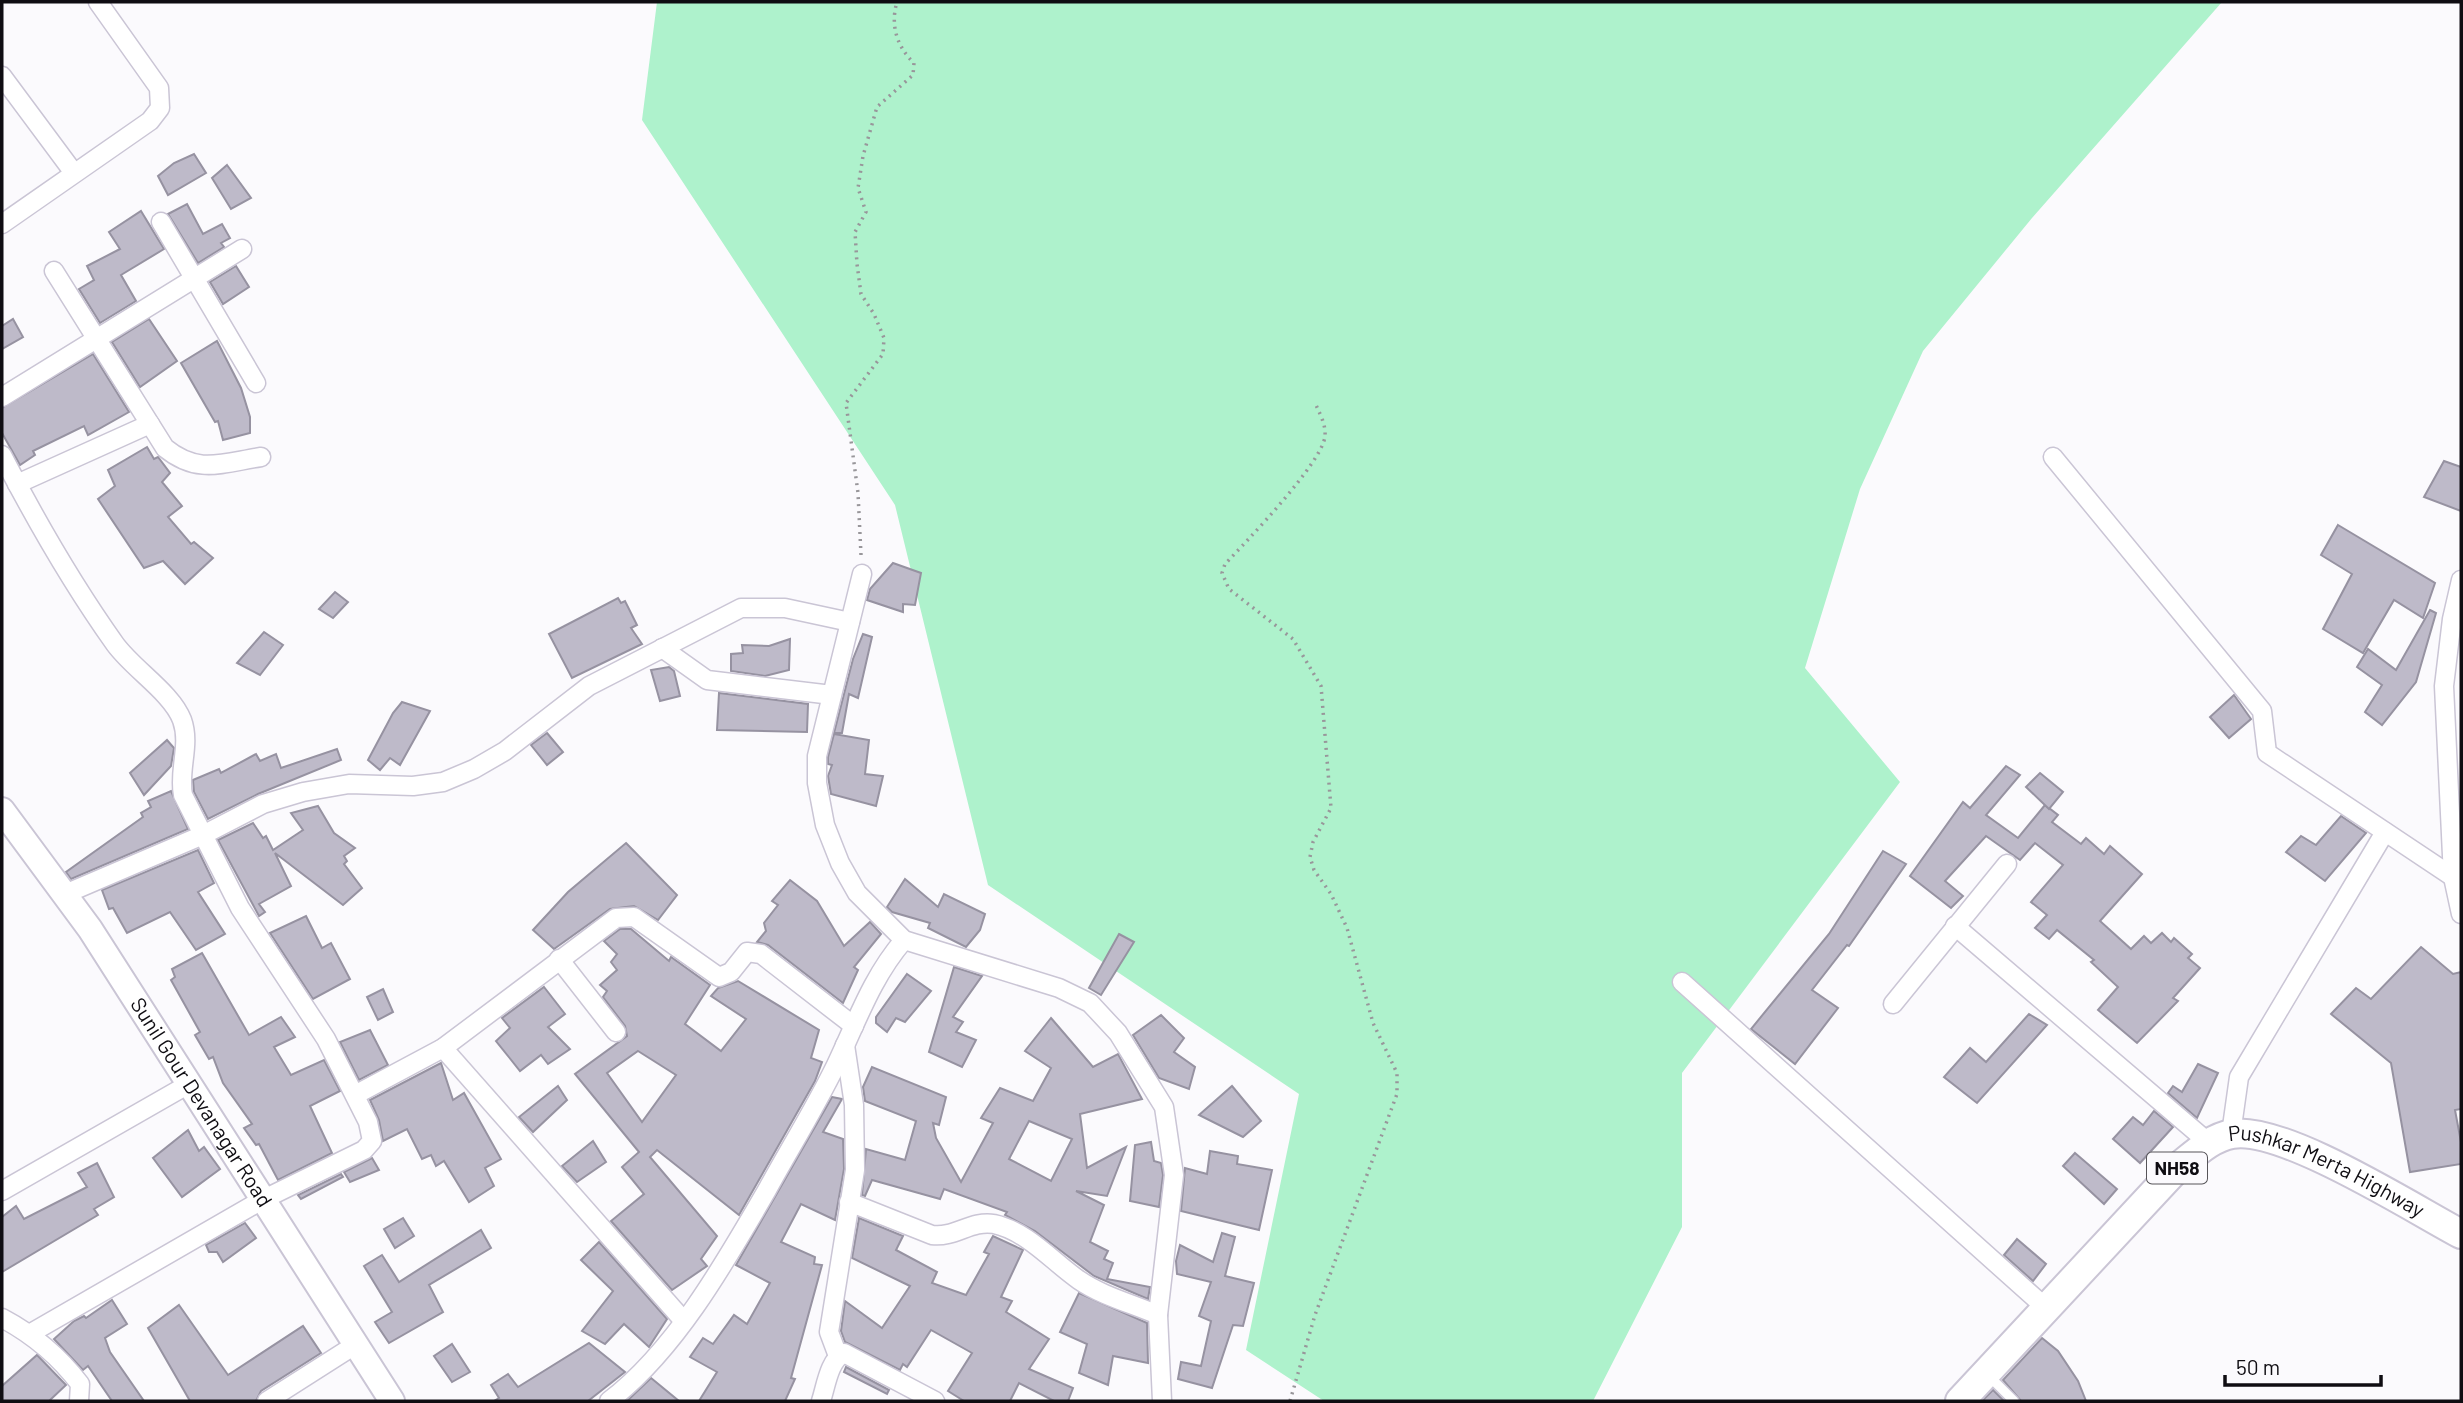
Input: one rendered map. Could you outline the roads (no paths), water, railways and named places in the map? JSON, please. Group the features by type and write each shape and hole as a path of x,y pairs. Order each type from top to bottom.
{"highway":[{"name":"Pushkar Merta Highway","path":"1960,1401 2157,1188 2220,1138 2258,1134 2291,1143 2461,1234"}],"main road":[{"name":"Sunil Gour Devanagar Road","path":"3,814 65,894 392,1401"}],"street":[{"path":"2,224 150,121 160,108 159,88 98,2"},
{"path":"2,76 74,173"},
{"path":"161,222 192,279 256,383"},
{"path":"2,397 242,249"},
{"path":"54,271 165,448 181,461 200,467 261,457"},
{"path":"17,484 150,424"},
{"path":"2,455 116,647 170,701 181,717 186,731 180,780 183,795 240,908 326,1039 368,1122 372,1141 364,1150 262,1200 31,1333"},
{"path":"2053,457 2262,711 2267,753 2453,877"},
{"path":"862,574 817,756 817,783 825,825 840,863 857,894 904,940 1059,988 1090,1003 1118,1033 1164,1107 1174,1175 1158,1315 1162,1401"},
{"path":"2461,580 2452,619 2444,686 2453,877 2461,914"},
{"path":"65,894 203,835 263,804 303,792 349,784 412,786 443,782 505,751 589,686 741,608 785,608 850,622"},
{"path":"662,648 707,680 832,695"},
{"path":"1955,926 2220,1138 2239,1077 2385,832"},
{"path":"1893,1004 2007,864"},
{"path":"355,1095 443,1048 616,918 634,917 719,977 731,972 747,952 761,954 854,1026"},
{"path":"609,1401 625,1389 661,1351 701,1297 812,1112 874,980 904,940"},
{"path":"559,959 616,1032"},
{"path":"1682,982 2046,1308"},
{"path":"821,1401 838,1356 829,1332 855,1170 854,1105 845,1045"},
{"path":"443,1048 683,1320"},
{"path":"2,1191 189,1084"},
{"path":"849,1202 932,1235 942,1236 980,1223 998,1225 1018,1234 1082,1282 1158,1315"},
{"path":"2,1318 31,1333 48,1348 80,1384 79,1401"},
{"path":"267,1401 355,1345"},
{"path":"838,1356 851,1354 900,1385 934,1401"}],"lane":[{"path":"1986,1373 2014,1401"}]}
